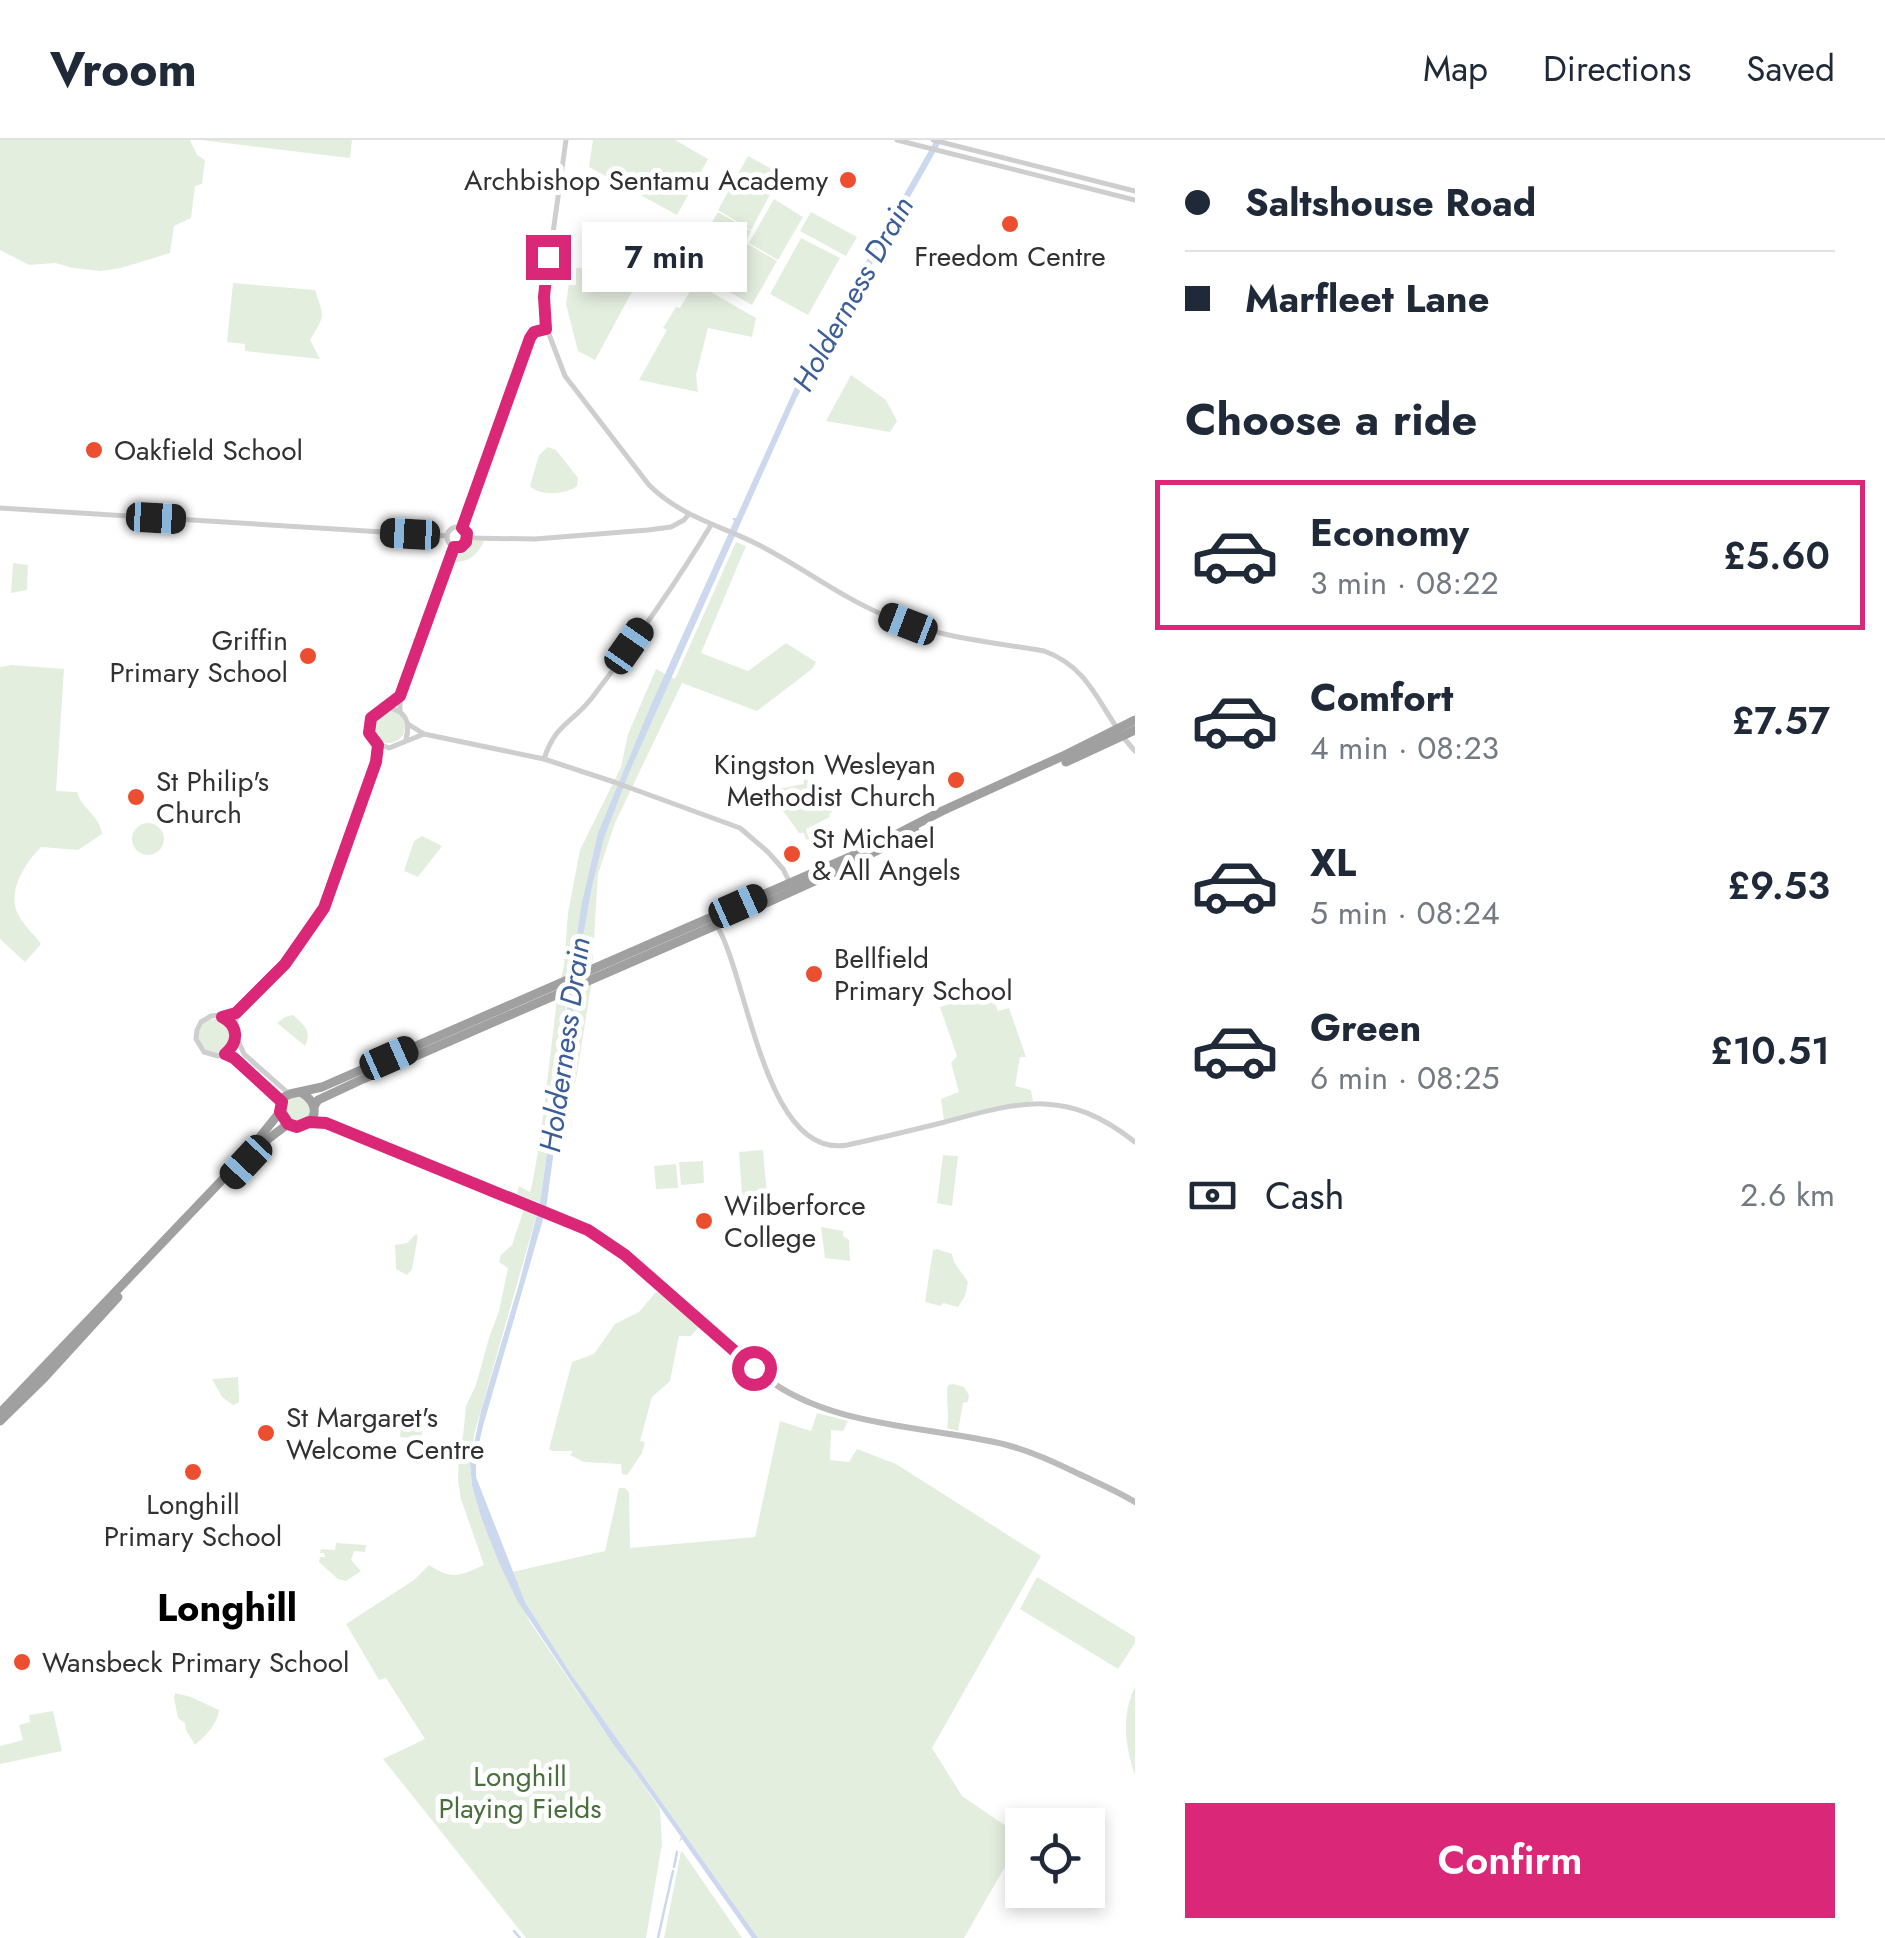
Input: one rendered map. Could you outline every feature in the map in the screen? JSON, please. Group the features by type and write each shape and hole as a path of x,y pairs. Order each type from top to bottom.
{"highway":[{"path":"1119,734 1135,720"},
{"path":"0,1417 242,1158 284,1103 715,921 942,811 1135,730"},
{"path":"288,1124 297,1127 313,1114 318,1100 566,985"},
{"path":"302,1093 312,1099 313,1114"},
{"path":"284,1103 288,1124"},
{"path":"0,1417 44,1378 268,1138 288,1124"}],"main road":[{"path":"313,1114 326,1123 588,1230 625,1255 784,1392 808,1404 1033,1452 1135,1502"}],"street":[{"path":"566,140 544,297 546,329 564,376 649,485 665,501 688,514 768,550 852,600 908,624 939,634 1057,655 1087,680 1119,734 1135,751"},
{"path":"897,140 1135,200"},
{"path":"933,140 1135,190"},
{"path":"462,528 530,338 534,332 546,329"},
{"path":"0,508 447,536"},
{"path":"468,538 535,540 648,530 671,527 688,514"},
{"path":"544,759 553,736 590,699 682,572 711,525"},
{"path":"454,547 447,536 451,529 462,528"},
{"path":"462,528 468,538"},
{"path":"454,547 468,538"},
{"path":"454,547 400,696 400,711 408,724 424,734 544,759 740,828 783,869 792,887"},
{"path":"389,748 374,742 368,728 376,712 400,696"},
{"path":"386,708 400,711"},
{"path":"406,739 408,724"},
{"path":"376,762 389,748 424,734"},
{"path":"284,1103 234,1058 204,1052 196,1039 196,1030 211,1016 236,1013 285,964 324,908 376,762 378,745"},
{"path":"715,921 731,957 777,1096 815,1142 831,1147 860,1142 1000,1107 1035,1103 1081,1111 1116,1127 1135,1142"},
{"path":"236,1013 236,1038 244,1054 284,1103"},
{"path":"222,1017 234,1027"},
{"path":"225,1054 236,1038"}],"green space":[{"path":"0,140 190,140 197,155 205,160 202,184 195,186 191,218 174,226 170,253 101,271 55,263 29,265 0,250"},
{"path":"201,140 352,140 350,158"},
{"path":"593,140 675,140 708,159 677,215 589,167"},
{"path":"748,156 781,174 751,230 718,210"},
{"path":"774,199 803,217 778,260 749,243"},
{"path":"718,212 751,231 719,290 685,270"},
{"path":"811,212 857,237 846,256 800,231"},
{"path":"801,238 840,258 808,315 770,294"},
{"path":"748,244 777,261 752,305 723,288"},
{"path":"571,268 625,269 640,277 595,360 578,351 566,304"},
{"path":"233,283 315,290 322,316 310,340 320,359 245,351 245,344 227,342"},
{"path":"695,283 756,318 752,337 708,328 696,375 698,392 639,380 667,330 663,328"},
{"path":"851,375 886,400 897,421 890,432 826,421"},
{"path":"548,447 556,450 578,478 577,486 553,493 530,486 539,455"},
{"path":"472,541 484,541 471,558 451,562 456,551"},
{"path":"736,542 746,546 701,653 748,671 786,643 816,662 757,711 682,683 615,823 598,874 591,986 576,1080 558,1118 574,1005 568,995 540,1203 517,1194 519,1186 530,1192 532,1185 580,850 621,767 628,734 656,669 675,679"},
{"path":"13,563 28,565 27,590 11,593"},
{"path":"0,667 64,669 56,791 77,792 102,834 78,850 41,847 24,868 15,894 17,912 41,944 25,962 0,939"},
{"path":"389,711 401,715 405,727 401,739 389,743 377,739 373,727 377,715"},
{"path":"804,779 817,784 832,812 830,817 806,829 806,840 784,812 758,802 770,794 770,785 775,784 776,788 804,784"},
{"path":"148,823 160,827 164,839 160,851 148,855 136,851 132,839 136,827"},
{"path":"422,836 442,846 418,877 404,871 414,841"},
{"path":"991,992 998,1011 1009,1008 1026,1057 1020,1057 1015,1086 1031,1090 1033,1101 944,1120 941,1099 959,1092 951,1063 957,1056 940,1007"},
{"path":"293,1015 306,1029 305,1046 277,1023"},
{"path":"215,1019 227,1024 232,1036 227,1048 215,1053 203,1048 198,1036 203,1024"},
{"path":"297,1096 307,1100 311,1110 307,1120 297,1124 287,1120 283,1110 287,1100"},
{"path":"763,1150 768,1206 743,1208 739,1152"},
{"path":"943,1155 958,1156 952,1206 937,1203"},
{"path":"703,1161 704,1183 681,1185 679,1162"},
{"path":"676,1164 678,1188 656,1189 654,1166"},
{"name":"Longhill Playing Fields","path":"524,1209 537,1214 474,1435 472,1486 499,1563 530,1622 660,1809 662,1844 646,1938 526,1938 383,1759 425,1739 386,1678 379,1680 346,1624 414,1580 429,1565 456,1575 484,1565 461,1499 459,1445 466,1406 499,1311 508,1268 499,1262 512,1245"},
{"path":"821,1227 843,1231 849,1240 850,1261 825,1258"},
{"path":"416,1234 412,1269 407,1275 396,1269 395,1245 407,1243"},
{"path":"933,1250 952,1254 968,1282 958,1307 925,1302"},
{"path":"656,1292 664,1292 700,1326 691,1336 679,1336 670,1381 652,1397 640,1441 645,1442 642,1453 627,1475 622,1474 621,1464 584,1462 570,1455 573,1451 549,1449 572,1362 594,1354 615,1324 639,1312"},
{"path":"238,1377 239,1402 233,1405 222,1397 212,1379"},
{"path":"953,1384 964,1387 969,1395 968,1402 963,1403 958,1431 947,1428 947,1390"},
{"path":"817,1413 848,1421 843,1431 831,1430 830,1460 849,1462 857,1449 896,1464 1041,1556 932,1748 962,1796 1005,1825 1005,1867 964,1938 758,1938 569,1671 525,1602 512,1572 605,1551 619,1488 629,1492 630,1548 755,1537 780,1421 811,1431"},
{"path":"409,1415 424,1420 421,1439 400,1437 402,1418"},
{"path":"336,1543 366,1545 365,1552 354,1551 351,1560 361,1571 346,1581 319,1562 320,1557 325,1557 321,1549 335,1550"},
{"path":"1037,1577 1135,1637 1118,1669 1020,1609"},
{"path":"1135,1687 1135,1775 1126,1731"},
{"path":"175,1693 219,1710 214,1725 195,1745 185,1723 178,1718"},
{"path":"53,1711 62,1751 0,1764 0,1746 23,1740 19,1725 30,1722 29,1715"},
{"path":"681,1851 684,1854 742,1938 664,1938"}],"water":[{"name":"Holderness Drain","path":"935,140 942,140 796,399 628,775 604,838 583,936 546,1209 476,1457 476,1477 525,1602 569,1671 758,1938 752,1938 682,1839 679,1842 681,1837 518,1602 482,1520 470,1463 540,1203 581,907 598,833 734,521 732,518 736,518 797,383"}],"waterway":[{"path":"674,1867 677,1852"},
{"path":"658,1938 673,1871"},
{"path":"514,1931 520,1938"}],"place":[{"name":"Archbishop Sentamu Academy","path":"848,180"},
{"name":"Freedom Centre","path":"1010,224"},
{"name":"Oakfield School","path":"94,450"},
{"name":"Griffin Primary School","path":"308,656"},
{"name":"Kingston Wesleyan Methodist Church","path":"956,780"},
{"name":"St Philip's Church","path":"136,797"},
{"name":"St Michael & All Angels","path":"792,854"},
{"name":"Bellfield Primary School","path":"814,974"},
{"name":"Wilberforce College","path":"704,1221"},
{"name":"St Margaret's Welcome Centre","path":"266,1433"},
{"name":"Longhill Primary School","path":"193,1472"},
{"name":"Wansbeck Primary School","path":"22,1662"}],"district":[{"name":"Longhill","path":"227,1608"}],"route":[{"path":"548,257 546,329 534,332 530,338 462,528 468,538 461,547 454,547 400,696 371,718 369,733 379,750 324,908 285,964 236,1013 222,1017 234,1027 236,1038 225,1054 282,1102 280,1112 288,1124 297,1127 309,1122 326,1123 588,1230 659,1283 754,1368"}]}
